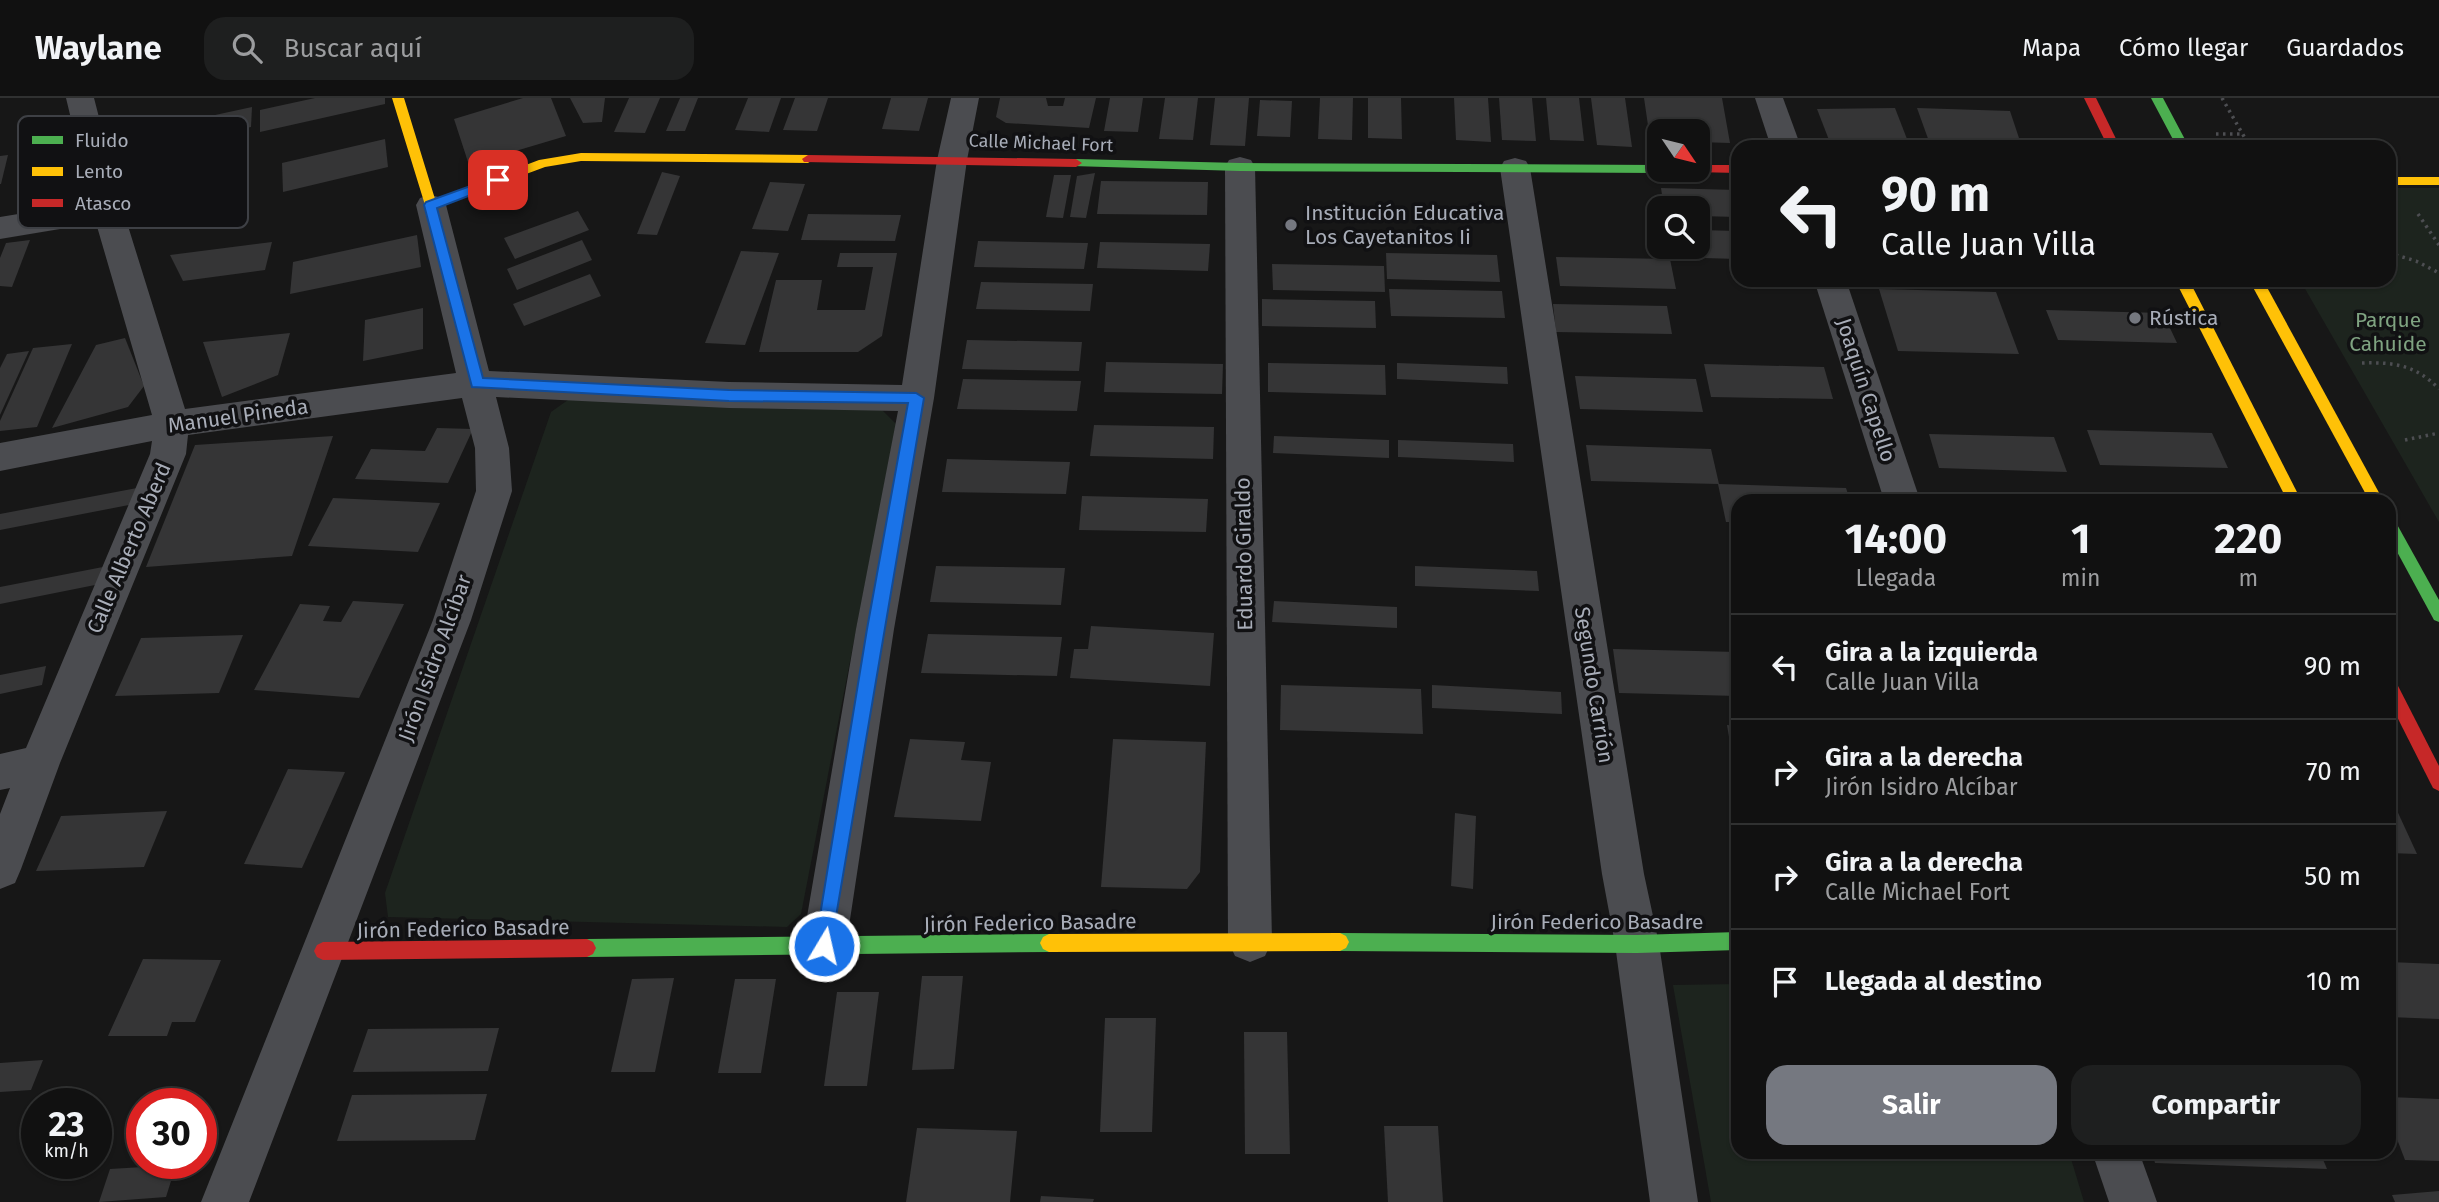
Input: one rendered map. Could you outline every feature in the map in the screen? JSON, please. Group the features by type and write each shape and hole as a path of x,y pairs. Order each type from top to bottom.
{"street":[{"name":"Calle Alberto Aberd","path":"80,98 84,116"},
{"name":"Jirón Isidro Alcíbar","path":"225,1202 452,620 494,491 492,448 477,383 430,205 398,98"},
{"path":"824,946 875,629 916,398 952,160 965,98"},
{"path":"1769,98 1784,140"},
{"path":"2090,98 2111,140"},
{"path":"2157,98 2179,140"},
{"name":"Calle Michael Fort","path":"430,205 543,163 581,157 952,160 1240,167 1647,169"},
{"name":"Eduardo Giraldo","path":"1240,167 1250,941"},
{"name":"Segundo Carrión","path":"1515,168 1623,874 1637,944 1674,1202"},
{"path":"1710,169 1731,169"},
{"path":"2396,181 2439,181"},
{"path":"0,228 18,225"},
{"name":"Calle Alberto Aberd","path":"0,869 40,763 168,454 172,425 112,228"},
{"name":"Joaquín Capello","path":"1832,287 1900,494"},
{"path":"2186,287 2291,494"},
{"path":"2260,287 2373,494"},
{"name":"Manuel Pineda","path":"0,457 172,425 477,383 729,395 916,398"},
{"path":"2396,536 2439,615"},
{"path":"2396,699 2439,783"},
{"path":"0,772 40,763"},
{"name":"Jirón Federico Basadre","path":"323,951 1250,941 1731,942"},
{"path":"2118,1159 2133,1202"}],"path":[{"path":"2222,98 2246,140"},
{"path":"2396,255 2416,261 2439,273"},
{"path":"2362,363 2396,362 2409,365 2429,378 2439,389"},
{"path":"2406,440 2439,433"}],"green space":[{"name":"Parque Cahuide","path":"2396,188 2439,188 2439,522 2304,287 2396,287"},
{"path":"568,400 879,407 896,424 801,914 787,927 388,917 385,893 551,412"},
{"path":"1731,984 1731,1159 2071,1159 2084,1202 1711,1202 1673,985"}],"building":[{"path":"315,98 385,98 385,104 260,132 260,110"},
{"path":"523,98 551,98 566,136 469,165 454,119"},
{"path":"570,98 605,98 602,122 583,123"},
{"path":"629,98 660,98 645,133 614,132"},
{"path":"680,98 698,98 685,131 666,131"},
{"path":"748,98 781,98 769,132 735,130"},
{"path":"795,98 828,98 817,131 783,130"},
{"path":"891,98 928,98 919,131 882,129"},
{"path":"1000,98 1046,98 1048,106 1063,106 1065,98 1096,98 1089,128 1006,123 996,117"},
{"path":"1110,98 1143,98 1138,132 1104,131"},
{"path":"1165,98 1198,98 1193,140 1159,139"},
{"path":"1215,98 1249,98 1245,146 1210,145"},
{"path":"1320,98 1353,98 1352,140 1318,139"},
{"path":"1368,98 1401,98 1402,139 1368,138"},
{"path":"1454,98 1488,98 1491,142 1456,140"},
{"path":"1499,98 1532,98 1536,141 1502,140"},
{"path":"1546,98 1579,98 1584,141 1550,140"},
{"path":"1591,98 1625,98 1632,147 1597,145"},
{"path":"1644,98 1722,98 1730,143 1710,142 1710,119 1647,119"},
{"path":"1260,100 1292,101 1290,137 1257,136"},
{"path":"252,107 251,127 248,128 248,116 211,116"},
{"path":"1895,108 1907,139 1829,140 1817,109"},
{"path":"1917,108 2010,111 2020,140 1928,140"},
{"path":"385,139 388,167 283,192 282,163"},
{"path":"8,155 1,184 0,184 0,156"},
{"path":"662,172 680,176 657,235 637,234"},
{"path":"1095,173 1086,218 1070,217 1077,176"},
{"path":"1054,175 1071,175 1063,218 1046,217"},
{"path":"1101,181 1208,182 1207,215 1097,214"},
{"path":"770,182 805,184 788,231 752,229"},
{"path":"1661,188 1731,190 1731,217 1710,216 1710,196 1662,196"},
{"path":"578,211 589,230 515,259 504,238"},
{"path":"808,214 901,215 895,241 801,240"},
{"path":"1710,230 1731,231 1731,259 1710,258"},
{"path":"417,235 421,267 290,294 293,262"},
{"path":"30,240 12,287 0,286 0,258 6,243"},
{"path":"582,240 592,260 517,290 507,269"},
{"path":"978,241 1088,243 1084,269 974,267"},
{"path":"272,242 265,270 183,281 170,255"},
{"path":"1100,242 1210,244 1208,271 1097,268"},
{"path":"741,251 779,253 745,345 705,343"},
{"path":"840,253 897,253 882,336 858,352 759,352 776,280 822,280 817,310 865,310 873,267 837,267"},
{"path":"1386,253 1497,255 1500,282 1387,279"},
{"path":"1556,257 1670,259 1676,289 1560,286"},
{"path":"1272,264 1384,266 1385,292 1273,290"},
{"path":"590,274 601,296 524,326 513,304"},
{"path":"981,282 1093,284 1090,311 976,309"},
{"path":"1389,289 1502,291 1505,318 1391,316"},
{"path":"1879,289 1996,292 2019,354 1898,351"},
{"path":"1262,299 1375,301 1376,328 1262,326"},
{"path":"1553,304 1667,306 1672,334 1556,332"},
{"path":"423,308 423,349 363,361 365,320"},
{"path":"2046,310 2163,313 2177,343 2058,340"},
{"path":"290,333 278,375 222,397 203,342"},
{"path":"125,338 144,386 128,407 52,428 96,345"},
{"path":"967,340 1082,342 1079,371 962,369"},
{"path":"72,344 37,427 0,431 0,421 33,348"},
{"path":"29,351 0,415 0,368 7,354"},
{"path":"1106,362 1223,364 1222,394 1104,392"},
{"path":"1268,363 1385,365 1386,395 1268,392"},
{"path":"1397,363 1507,367 1508,384 1397,379"},
{"path":"1704,364 1824,367 1833,399 1711,397"},
{"path":"1575,376 1696,379 1703,412 1580,409"},
{"path":"963,379 1081,381 1077,411 957,409"},
{"path":"1094,425 1214,427 1213,459 1090,456"},
{"path":"437,428 473,429 448,483 355,479 371,449 425,451"},
{"path":"2087,430 2212,433 2228,468 2100,465"},
{"path":"1929,434 2054,437 2067,472 1939,468"},
{"path":"333,436 292,556 146,567 195,445"},
{"path":"1274,436 1389,440 1389,458 1273,453"},
{"path":"1398,440 1513,444 1514,462 1398,457"},
{"path":"1586,445 1711,449 1719,484 1591,481"},
{"path":"947,459 1070,462 1066,494 942,492"},
{"path":"1718,484 1846,488 1848,494 1731,494 1731,522 1726,522"},
{"path":"137,488 134,504 0,530 0,514"},
{"path":"1082,496 1208,499 1206,532 1079,530"},
{"path":"333,498 440,503 418,552 308,546"},
{"path":"108,566 105,583 0,604 0,587"},
{"path":"936,566 1065,568 1061,605 930,602"},
{"path":"1415,566 1537,571 1539,591 1415,586"},
{"path":"353,601 404,604 359,698 254,690 300,604 330,606 323,621 341,622"},
{"path":"1274,601 1397,607 1397,628 1272,622"},
{"path":"1091,626 1214,633 1210,686 1070,678 1074,649 1088,649"},
{"path":"928,634 1062,637 1057,676 921,673"},
{"path":"243,635 219,693 115,696 141,638"},
{"path":"1613,649 1731,652 1731,696 1619,693"},
{"path":"46,666 42,685 0,694 0,675"},
{"path":"1281,685 1421,689 1423,734 1280,730"},
{"path":"1432,685 1561,692 1562,714 1432,708"},
{"path":"1727,725 1731,725 1731,749"},
{"path":"910,739 965,742 961,760 991,762 981,821 894,817"},
{"path":"1113,739 1206,742 1200,872 1187,889 1101,887"},
{"path":"288,769 345,772 302,868 244,864"},
{"path":"2396,808 2417,854 2396,853"},
{"path":"167,811 144,867 36,871 61,816"},
{"path":"1455,813 1476,816 1473,889 1451,886"},
{"path":"143,959 221,960 195,1022 172,1022 167,1036 108,1036"},
{"path":"2396,962 2439,964 2439,1019 2396,1017"},
{"path":"922,976 963,976 954,1069 912,1070"},
{"path":"674,978 655,1072 611,1072 632,979"},
{"path":"735,979 776,979 761,1073 718,1073"},
{"path":"837,992 879,992 867,1086 824,1086"},
{"path":"1105,1018 1156,1018 1152,1132 1100,1132"},
{"path":"499,1028 488,1071 353,1072 368,1029"},
{"path":"1244,1032 1287,1032 1290,1154 1245,1154"},
{"path":"43,1060 32,1088 21,1088 21,1091 0,1092 0,1063"},
{"path":"487,1094 475,1140 337,1141 352,1095"},
{"path":"2396,1097 2439,1099 2439,1161 2405,1160 2396,1136"},
{"path":"1384,1126 1438,1126 1443,1202 1388,1202"},
{"path":"917,1128 1017,1131 1010,1202 906,1202"},
{"path":"2154,1159 2323,1159 2327,1169 2155,1163"},
{"path":"126,1168 126,1179 172,1179 166,1197 99,1202 107,1179 112,1179 112,1169"},
{"path":"2439,1191 2439,1202 2395,1202 2392,1195"},
{"path":"1041,1196 1094,1199 1093,1202 1040,1202"}],"traffic: fast":[{"path":"2157,98 2179,140"},
{"path":"1076,163 1240,167 1647,169"},
{"path":"2396,536 2439,615"},
{"path":"1340,942 1637,944 1731,941"},
{"path":"587,948 1049,943"}],"traffic: slow":[{"path":"398,98 431,205 543,163 581,157 808,159"},
{"path":"2396,181 2439,181"},
{"path":"2186,287 2291,494"},
{"path":"2260,287 2373,494"},
{"path":"1049,943 1340,942"}],"traffic: jam":[{"path":"2090,98 2111,140"},
{"path":"808,159 1076,163"},
{"path":"1710,169 1731,169"},
{"path":"2396,699 2439,783"},
{"path":"323,951 587,948"}],"place":[{"name":"Institución Educativa Los Cayetanitos Ii","path":"1291,225"},
{"name":"Rústica","path":"2135,318"}],"route":[{"path":"498,180 430,205 477,383 729,395 916,398 875,629 824,946"}]}
